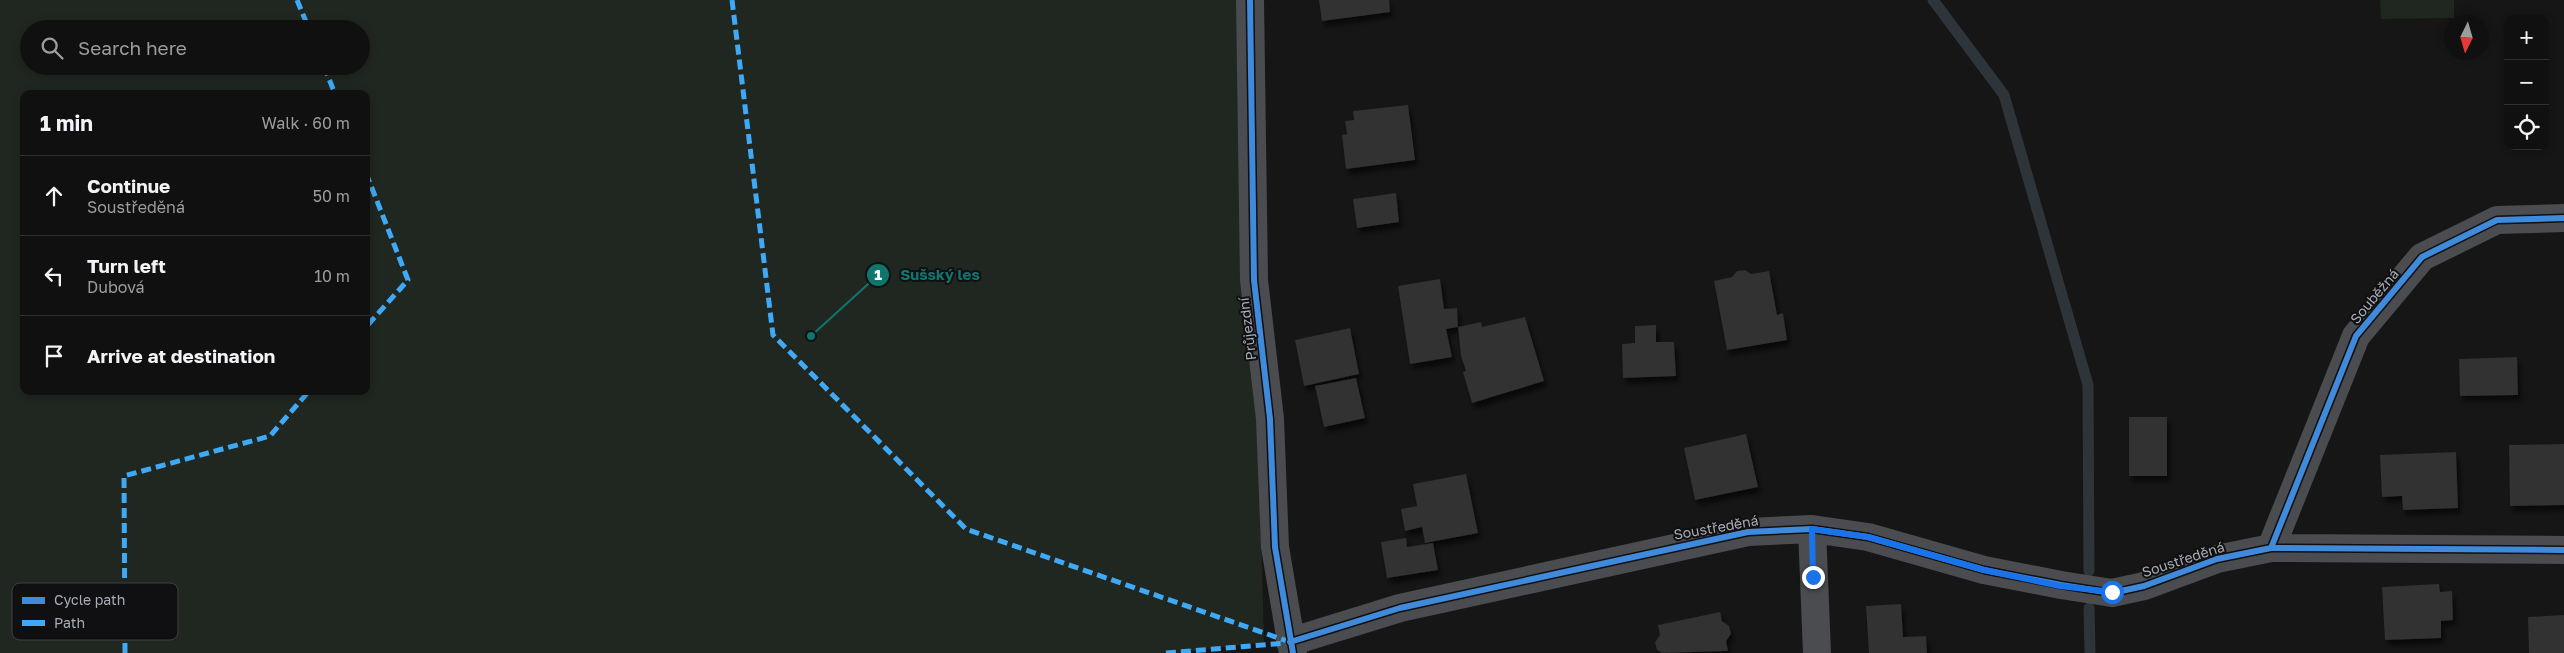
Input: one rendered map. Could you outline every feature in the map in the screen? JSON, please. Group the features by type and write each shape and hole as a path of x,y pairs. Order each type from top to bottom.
{"street":[{"name":"Průjezdní","path":"1250,0 1254,280 1270,419 1275,547 1291,648"},
{"name":"Souběžná","path":"2271,548 2356,336 2422,257 2497,220 2564,218"},
{"name":"Soustředěná","path":"1291,648 1400,608 1748,532 1812,529 1868,537 1984,570 2060,586 2112,592 2144,586 2217,560 2271,548 2564,550"},
{"path":"1812,529 1817,653"}],"shaded area":[{"path":"0,0 1250,0 1254,280 1264,642 1176,653 0,653"},
{"path":"2380,0 2454,0 2454,15 2444,15 2444,18 2381,19"}],"building":[{"path":"1319,0 1389,0 1390,12 1322,21"},
{"path":"1408,105 1415,160 1346,169 1342,135 1347,134 1345,121 1354,120 1353,111"},
{"path":"1396,193 1399,222 1357,228 1353,199"},
{"path":"1745,270 1751,274 1769,271 1777,315 1783,313 1787,340 1727,350 1714,281 1732,277 1737,271"},
{"path":"1440,279 1444,309 1457,308 1458,327 1446,329 1452,357 1410,364 1398,286"},
{"path":"1525,317 1544,381 1472,403 1463,372 1466,371 1461,356 1458,327 1481,322 1482,327"},
{"path":"1656,325 1656,342 1674,342 1676,376 1623,378 1622,344 1635,343 1635,326"},
{"path":"1350,328 1359,374 1304,386 1295,340"},
{"path":"2517,357 2518,395 2460,396 2459,359"},
{"path":"1356,378 1365,418 1324,427 1315,386"},
{"path":"2129,417 2167,417 2167,476 2129,476"},
{"path":"1746,434 1758,487 1695,500 1684,448"},
{"path":"2564,444 2564,505 2510,506 2509,445"},
{"path":"2456,452 2458,508 2403,510 2402,496 2382,497 2380,455"},
{"path":"1466,474 1478,533 1425,543 1422,527 1405,531 1401,509 1417,506 1413,484"},
{"path":"1406,538 1407,547 1433,543 1438,570 1387,578 1381,542"},
{"path":"2439,584 2440,592 2452,591 2453,620 2441,621 2441,638 2385,640 2382,587"},
{"path":"1901,604 1903,637 1926,636 1927,653 1869,653 1866,606"},
{"path":"1720,612 1722,621 1729,626 1731,634 1726,641 1728,651 1662,653 1657,650 1655,642 1660,635 1658,625"},
{"path":"2564,615 2564,653 2529,653 2528,617"}],"waterway":[{"path":"1933,0 2004,95 2088,385 2089,571"},
{"path":"2089,608 2090,653"}],"marked path":[{"path":"297,0 305,20"},
{"path":"732,0 773,335 966,529 1290,642"},
{"path":"328,75 333,90"},
{"path":"370,183 408,280 370,323"},
{"path":"125,583 124,476 270,436 306,395"},
{"path":"125,640 125,653"},
{"path":"1166,653 1286,643"}],"cycle path":[{"path":"1250,0 1254,280 1270,419 1275,547 1293,653"},
{"path":"2271,548 2356,336 2422,257 2497,220 2564,218"},
{"path":"1290,642 1400,608 1748,532 1812,529 1868,537 1984,570 2112,593 2144,586 2217,559 2271,548 2564,550"}],"place":[{"name":"Sušský les","path":"811,336"}],"route":[{"path":"1813,577 1812,529 1868,537 1984,570 2060,586 2112,592"}]}
